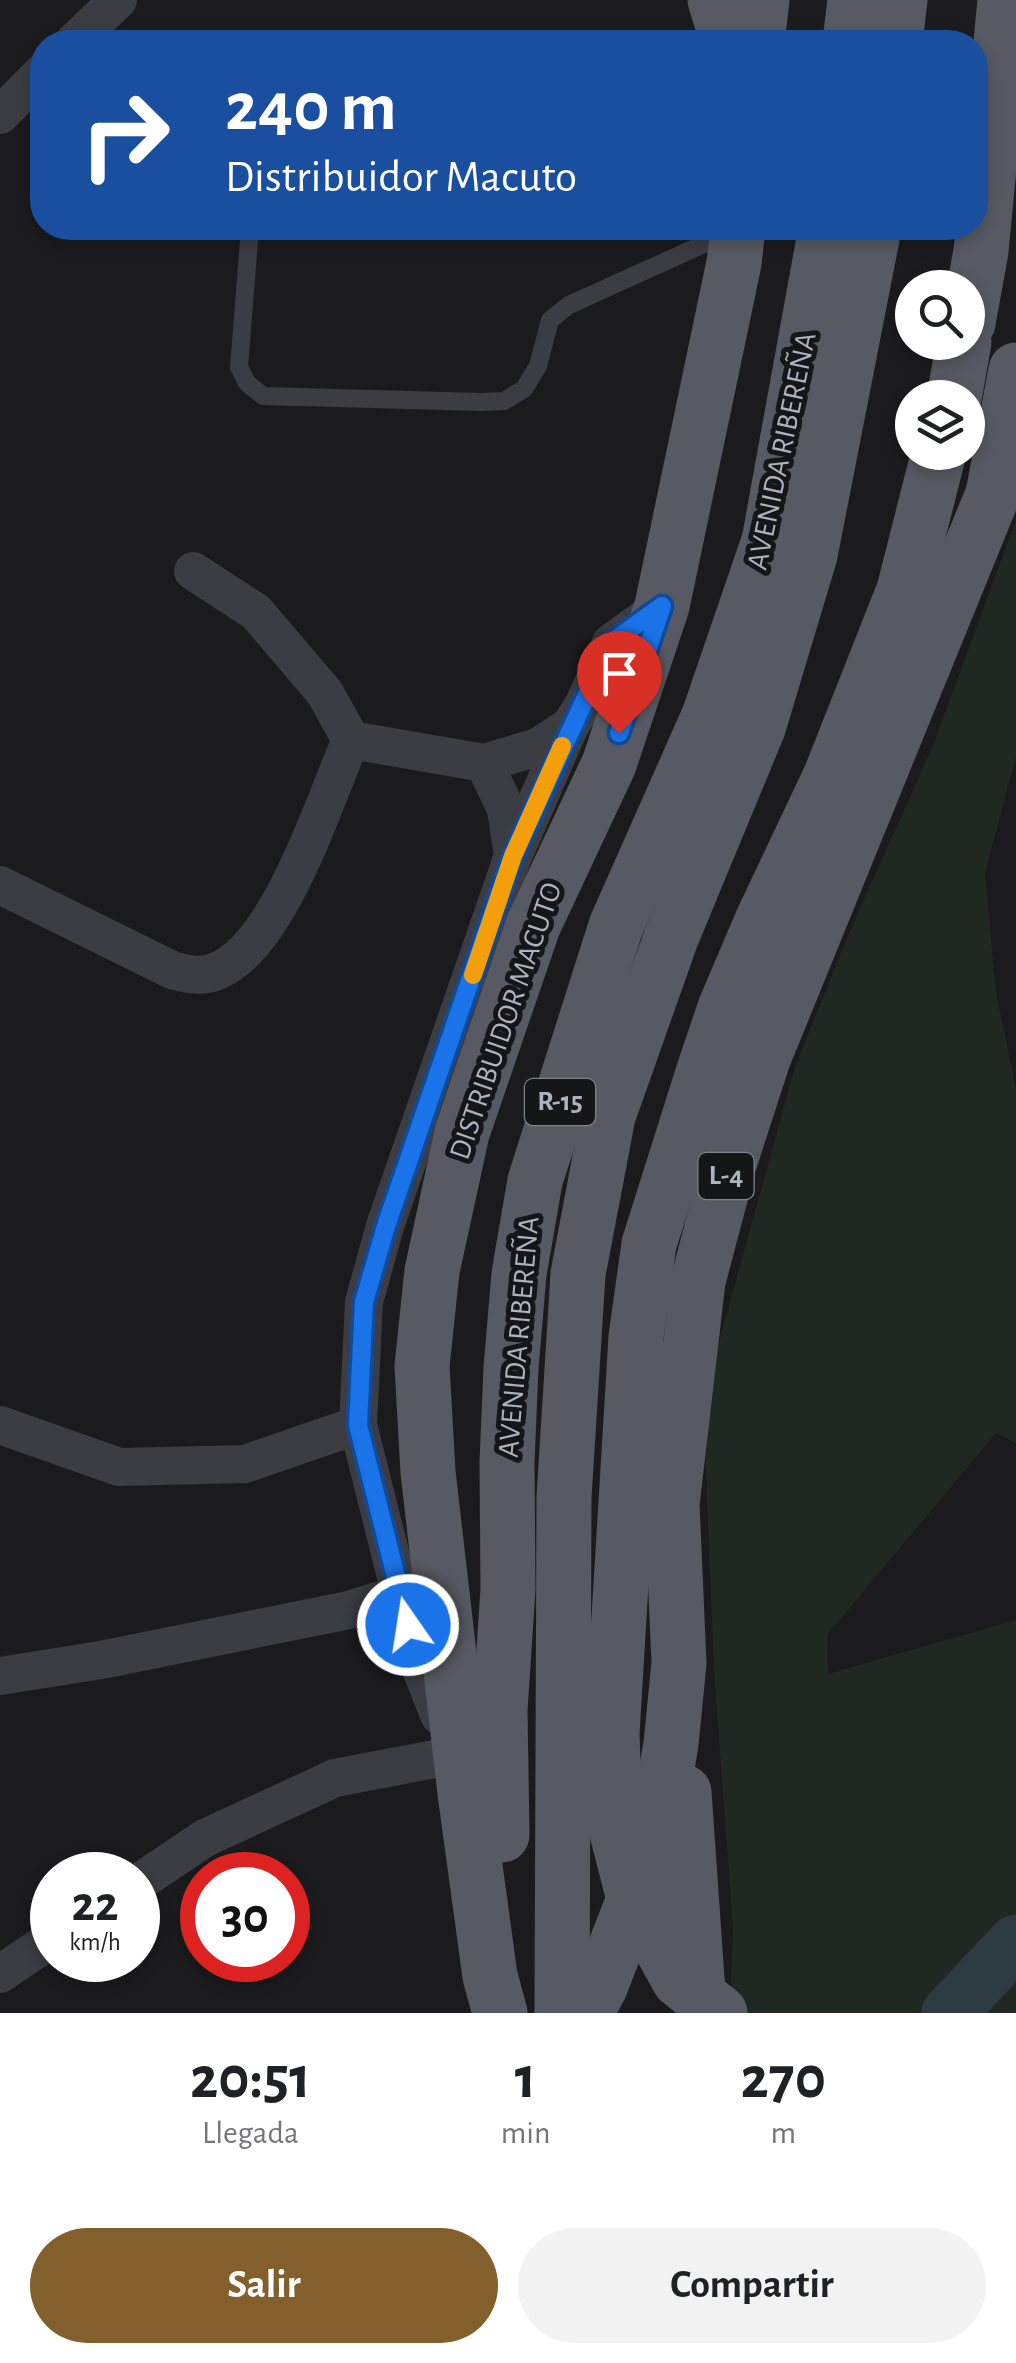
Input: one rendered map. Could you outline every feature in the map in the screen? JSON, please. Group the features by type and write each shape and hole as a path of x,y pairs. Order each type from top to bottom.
{"main road":[{"path":"716,0 725,30"},
{"path":"758,30 762,0"},
{"path":"988,178 1005,0"},
{"name":"DISTRIBUIDOR MACUTO","path":"500,2013 490,1976 428,1472 422,1366 432,1271 462,1133 533,926 609,764 662,606 737,240"},
{"name":"AVENIDA RIBEREÑA","path":"500,2013 504,1966 500,1710 508,1589 508,1443 519,1274 534,1181 616,926 709,716 769,542 824,240"},
{"name":"AVENIDA RIBEREÑA","path":"562,2013 564,1497 578,1274 608,1116 671,938 758,728 810,555 872,240"},
{"path":"978,270 982,240"},
{"name":"L-4","path":"586,2013 600,1988 653,1850 671,1744 679,1664 672,1504 698,1281 729,1164 763,1059 993,494 1016,370"},
{"path":"611,643 653,506 674,454 702,409"},
{"path":"700,1996 634,1899 616,1825 612,1734 636,1337 649,1244 725,1008 831,775 904,590 934,470"},
{"path":"679,1664 686,1706 684,1805 700,1996"},
{"path":"598,2013 622,1988 640,1983 700,1996"}],"street":[{"path":"87,30 118,0"},
{"path":"0,115 30,86"},
{"path":"192,571 256,612 325,693 351,740"},
{"path":"160,1868 205,1838 335,1778 460,1744 439,1716 426,1686 358,1425 364,1302 386,1226 513,856 611,643 662,606"},
{"path":"351,740 484,763 538,747 570,726"},
{"path":"0,885 172,970 197,976 217,971 242,955 262,932 304,855 351,740"},
{"path":"484,763 506,808 513,856"},
{"path":"428,1110 446,1203"},
{"path":"0,1425 120,1467 245,1464 358,1425"},
{"path":"0,1676 101,1660 349,1610 400,1594"},
{"path":"0,1974 30,1954"}],"lane":[{"path":"249,240 239,366 248,383 263,396 504,402 524,389 538,366 550,320 568,304 711,240"}],"shaded area":[{"path":"1016,520 1016,757 985,873 996,993 1016,1088 1016,1443 996,1433 827,1635 828,1674 1016,1620 1016,2013 730,2013 733,1929 714,1669 703,1400 795,1067 849,933 932,748"}],"waterway":[{"path":"949,2013 1016,1942"}],"slow traffic":[{"path":"473,975 513,856 562,746"}],"route":[{"path":"408,1625 358,1425 364,1302 386,1226 513,856 611,643 662,606 619,733"}]}
